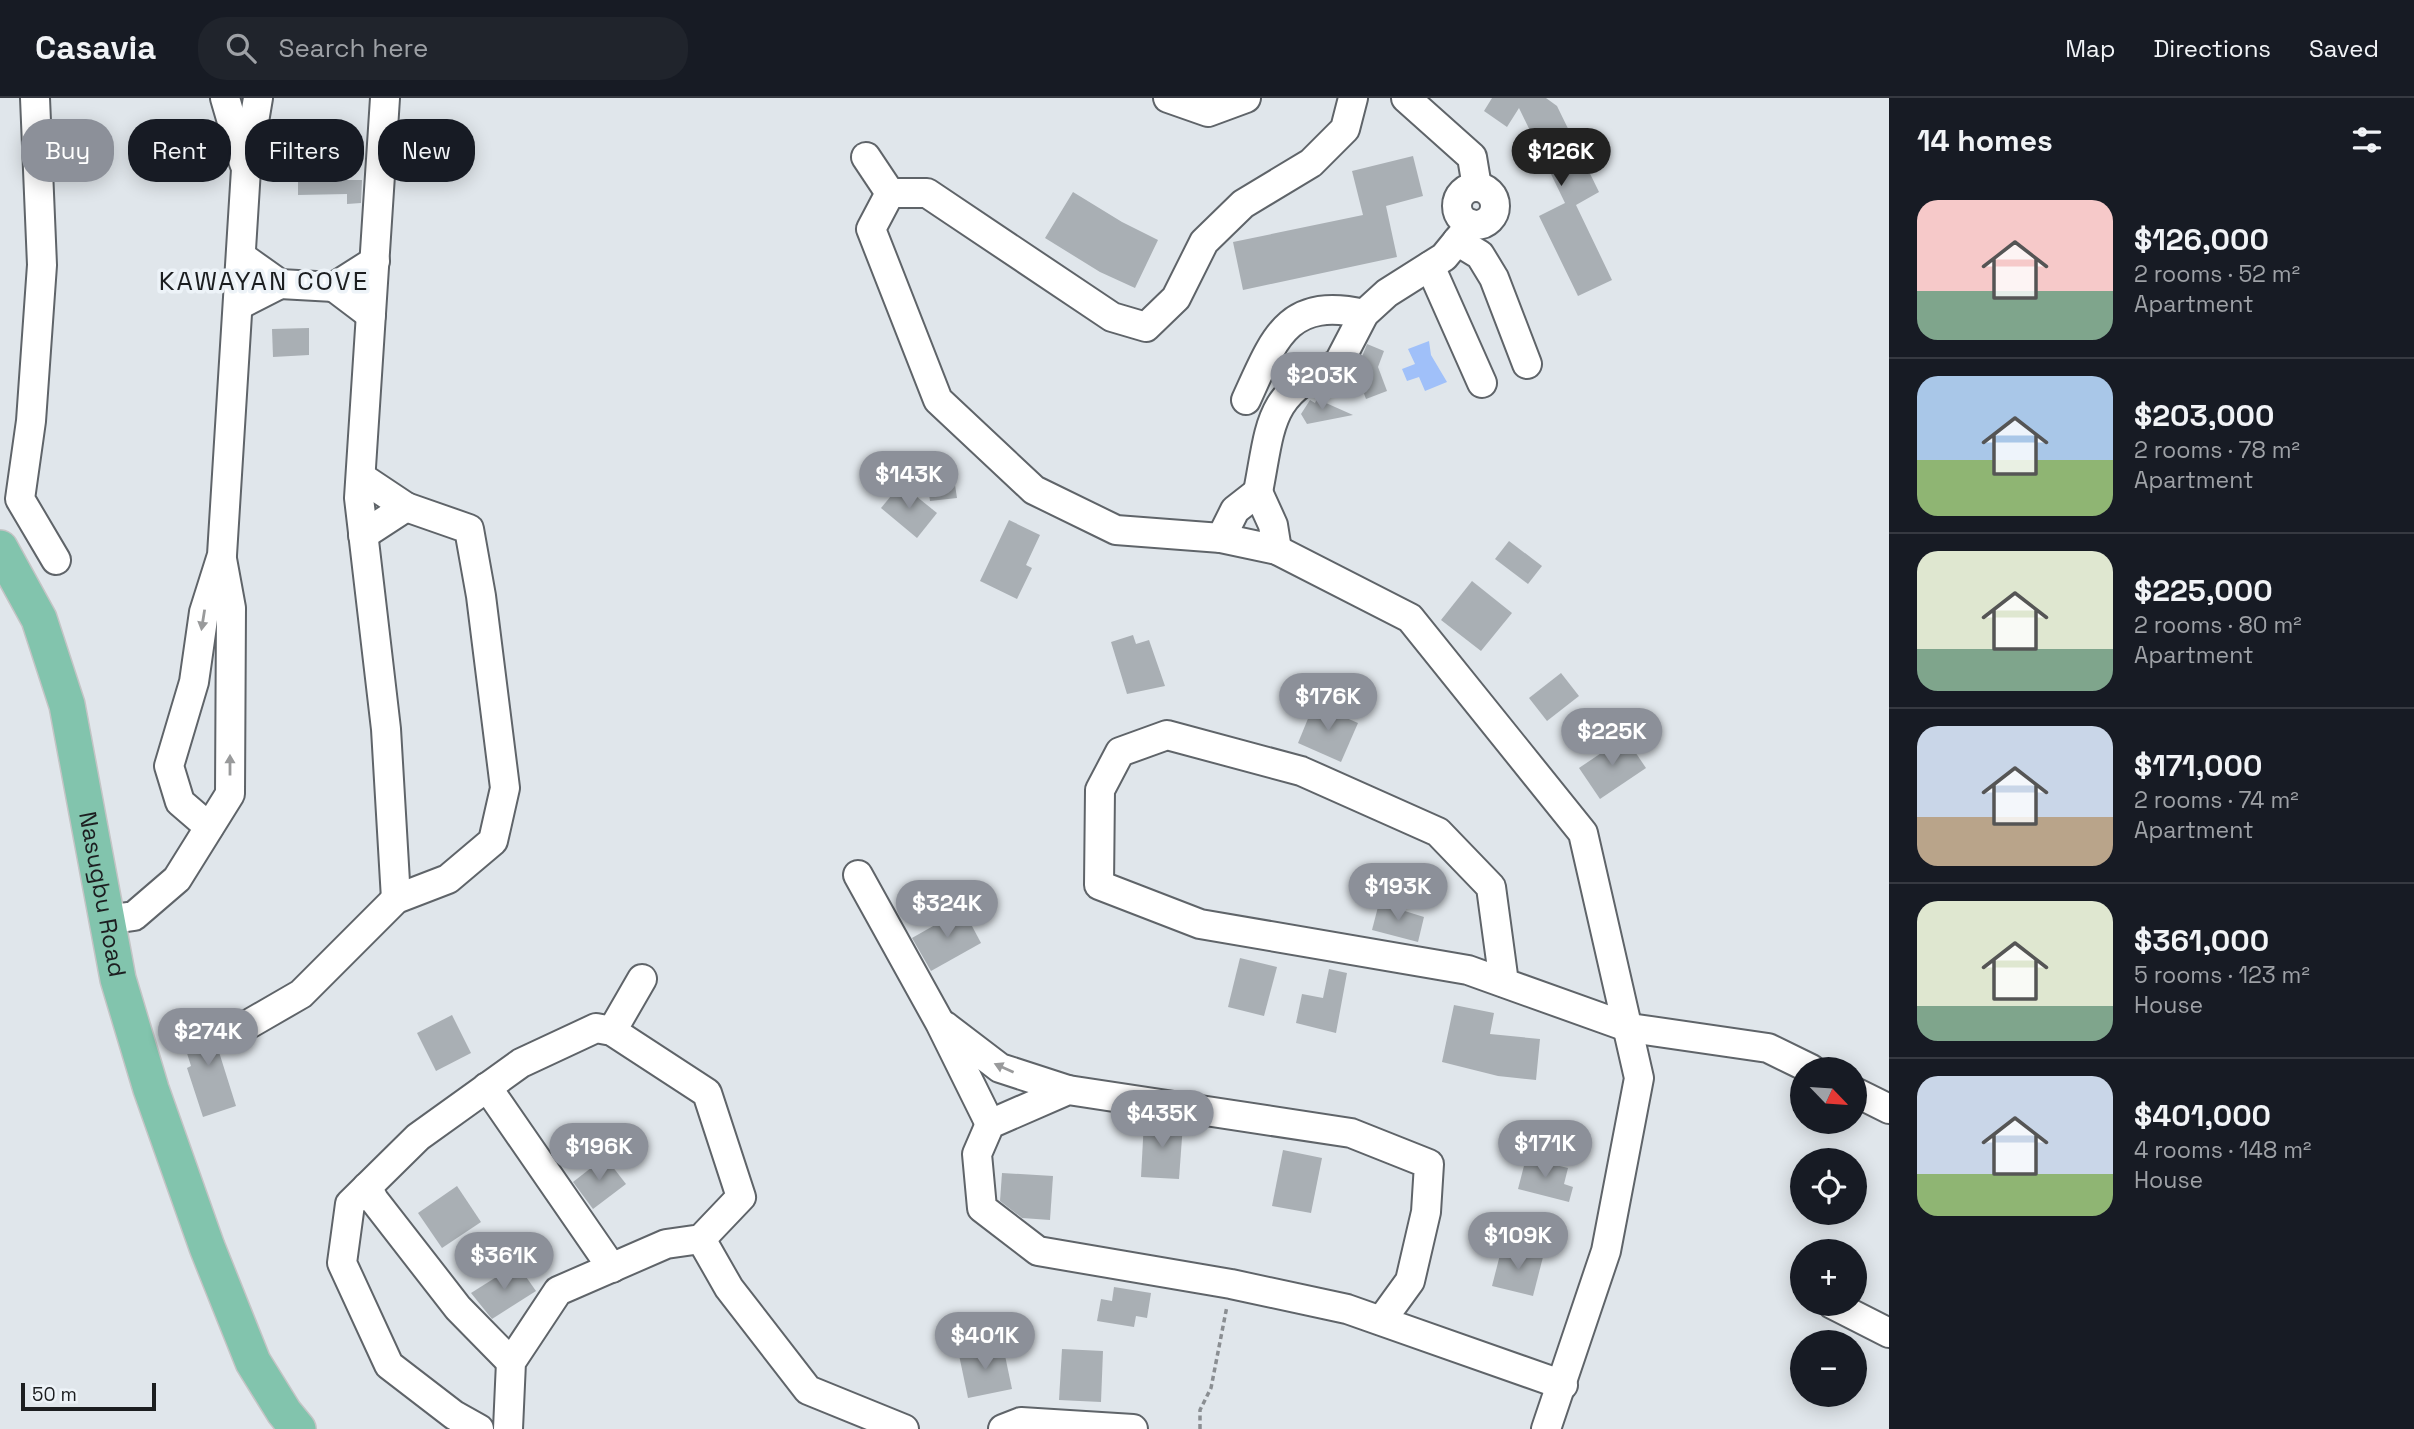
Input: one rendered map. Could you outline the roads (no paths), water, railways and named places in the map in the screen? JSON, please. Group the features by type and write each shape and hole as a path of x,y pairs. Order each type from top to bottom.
{"main road":[{"name":"Nasugbu Road","path":"0,548 39,619 67,705 118,979 148,1077 207,1247 253,1362 284,1412 298,1429"}],"street":[{"path":"35,98 42,265 31,421 20,499 56,560"},
{"path":"225,98 245,166"},
{"path":"254,119 257,98"},
{"path":"385,98 360,477 363,535 386,729 396,899"},
{"path":"1168,98 1208,112 1246,98"},
{"path":"890,194 927,193 1112,317 1146,327 1176,298 1204,242 1243,204 1311,163 1339,136 1345,129 1353,98"},
{"path":"1406,98 1472,157 1477,187 1463,192 1457,205 1464,233 1494,278 1527,364"},
{"path":"866,158 890,194"},
{"path":"106,920 134,916 177,879 230,794 231,608 222,555 245,182"},
{"path":"890,194 871,229 938,400 1034,490 1116,530 1221,538 1277,550 1409,618 1583,833 1630,1028 1639,1079 1606,1251 1546,1429"},
{"path":"1277,550 1273,525 1258,492 1270,429 1280,401 1309,375 1338,364 1364,314 1387,293 1444,257 1464,233"},
{"path":"242,257 280,284"},
{"path":"334,287 374,261"},
{"path":"1430,266 1482,383"},
{"path":"239,305 280,284 334,287 371,315"},
{"path":"1246,400 1267,354 1290,323 1312,310 1336,308 1364,314"},
{"path":"249,1024 301,994 396,899 449,879 493,841 505,788 481,596 469,529 406,507 360,477"},
{"path":"1221,538 1235,510 1258,492"},
{"path":"363,535 406,507"},
{"path":"209,827 180,802 169,766 194,682 204,612 222,555"},
{"path":"194,682 230,680"},
{"path":"1504,983 1491,887 1438,832 1301,771 1167,734 1120,752 1100,790 1099,885 1200,924 1468,970 1504,983 1630,1028 1768,1048 1790,1059"},
{"path":"858,875 940,1023 990,1124"},
{"path":"612,1031 642,979"},
{"path":"940,1023 999,1068 1068,1090 1351,1133 1437,1156 1410,1281 1381,1321"},
{"path":"479,1429 454,1415 389,1365 342,1263 350,1204 418,1137 521,1063 596,1028 612,1031 707,1093 741,1197 701,1239 666,1244 558,1291 510,1362 508,1429"},
{"path":"487,1087 612,1268"},
{"path":"1068,1090 990,1124 977,1154 982,1208 1038,1251 1231,1284 1347,1309 1563,1385"},
{"path":"1867,1098 1889,1109"},
{"path":"367,1187 374,1200 458,1308 510,1362"},
{"path":"701,1239 729,1288 808,1390 904,1429"},
{"path":"1855,1316 1889,1334"},
{"path":"1003,1429 1021,1422 1133,1429"}],"water":[{"path":"1429,341 1431,355 1447,382 1425,391 1419,377 1407,381 1402,369 1415,364 1408,349"}],"district":[{"name":"KAWAYAN COVE","path":"264,281"}]}
